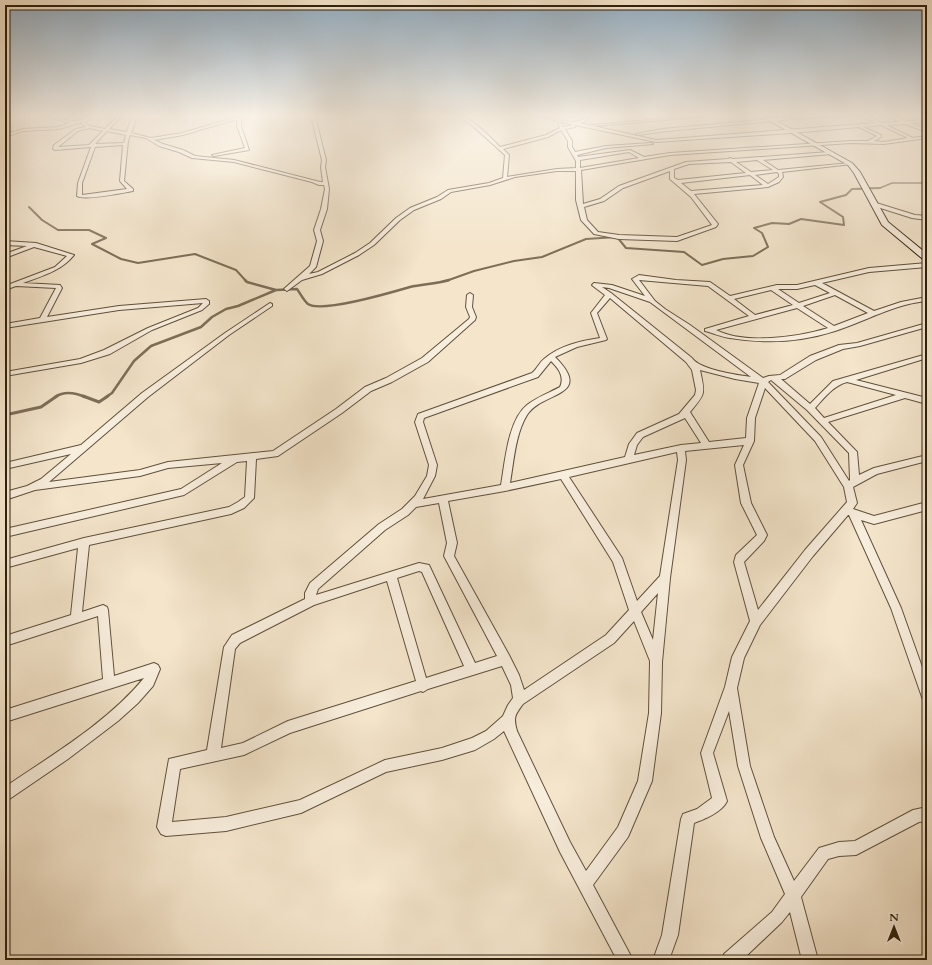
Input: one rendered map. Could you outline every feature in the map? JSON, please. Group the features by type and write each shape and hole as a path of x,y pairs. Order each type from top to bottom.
{"street":[{"path":"87,161 80,183 79,196 131,190 122,181 123,161"},
{"path":"234,161 313,181 319,184 326,184"},
{"path":"287,289 300,280 313,266 320,241 317,230 328,189 323,167 324,161"},
{"path":"505,179 507,161"},
{"path":"577,161 579,200 584,220 597,234 623,238 677,238 699,232 715,225 689,193 672,178 672,169"},
{"path":"300,280 320,273 357,254 372,244 398,219 412,209 440,198 450,191 557,170 628,161"},
{"path":"581,207 602,200 622,187 688,163 717,161"},
{"path":"733,161 749,174 768,186"},
{"path":"689,193 768,186 778,182 781,177 781,173 777,172 762,161"},
{"path":"844,161 850,164 857,172 885,224 927,258"},
{"path":"677,182 850,164"},
{"path":"724,176 730,180"},
{"path":"735,184 741,189"},
{"path":"873,204 914,217 927,218"},
{"path":"5,243 36,244 71,255 57,268 15,285"},
{"path":"5,256 36,244"},
{"path":"730,298 772,288 797,287 817,283 869,270 927,265"},
{"path":"754,317 708,283 676,282 636,278 635,280 653,302 762,381 818,440 852,483"},
{"path":"817,283 874,314"},
{"path":"653,302 610,286 595,284 694,365 731,377 762,381 769,378 782,377 813,358 842,347 858,345 927,325"},
{"path":"5,286 58,286 59,290 43,319"},
{"path":"772,288 834,329"},
{"path":"696,333 799,305 836,293"},
{"path":"311,601 310,593 314,586 382,527 405,512 413,504 430,476 433,465 419,422 421,416 535,375 546,360 551,357 578,344 604,339 594,313 609,294"},
{"path":"5,496 30,488 140,473 168,465 252,458 275,454 339,411 368,389 389,380 425,360 454,337 472,320 473,317 469,307 470,295"},
{"path":"711,329 720,334 761,341 810,336 834,329 893,306 927,299"},
{"path":"5,326 119,308 206,301 206,304 196,311 150,329 107,352 81,361 54,367 5,374"},
{"path":"30,488 52,474 82,447 181,368 270,305"},
{"path":"810,408 836,383 927,356"},
{"path":"505,488 517,427 525,413 537,402 563,389 565,386 566,379 563,368 551,357"},
{"path":"629,460 633,444 640,435 665,425 686,413 699,396 700,390 694,365"},
{"path":"661,960 670,935 688,819 701,814 720,801 707,753 731,687 738,657 756,621 809,553 849,512 852,503 853,452 810,408 774,378"},
{"path":"847,379 927,400"},
{"path":"756,621 739,562 740,558 761,538 762,535 746,503 739,473 739,465 750,441 750,418 762,381"},
{"path":"917,398 927,394"},
{"path":"822,421 906,395"},
{"path":"686,413 707,446"},
{"path":"413,504 505,488 681,448 750,441"},
{"path":"5,466 82,447"},
{"path":"585,885 623,832 645,781 655,713 656,662 665,578 682,460 681,448"},
{"path":"5,564 84,542 231,510 241,506 249,498 252,458"},
{"path":"852,483 874,471 927,458"},
{"path":"5,533 184,492 235,459"},
{"path":"563,475 618,561 635,611 652,648 656,662"},
{"path":"443,499 452,544 449,556 506,659 517,685 518,700"},
{"path":"849,512 874,520 923,507 927,516"},
{"path":"849,512 896,608 927,696"},
{"path":"76,618 84,542"},
{"path":"213,755 230,647 232,643 236,639 311,601 419,567 425,568 472,670"},
{"path":"391,576 423,686"},
{"path":"506,659 288,728 244,749 173,765 164,824 166,829 226,824 301,806 385,766 442,754 475,744 490,735 508,720 512,709 518,700 610,639 665,578"},
{"path":"5,640 103,610 108,683"},
{"path":"5,716 154,670 152,676 128,705 110,721 5,795"},
{"path":"731,687 746,772 768,838 793,895 810,960"},
{"path":"508,720 514,739 565,847 625,960"},
{"path":"730,960 777,917 824,854 839,849 856,848 918,816 927,814"}],"waterway":[{"path":"880,188 892,183 927,183"},
{"path":"449,280 474,271 514,261 542,257 586,239 617,237 626,248 684,252 702,265 723,259 753,256 768,247 762,233 754,228 772,223 789,224 801,219 844,225 843,217 820,202 846,195 852,189 880,188"},
{"path":"857,189 880,188"},
{"path":"29,207 42,220 58,230 89,230 106,238 92,244 121,259 138,263 195,254 236,270 246,281"},
{"path":"276,290 297,289 308,304 315,306 327,306 358,301 410,287 449,280"},
{"path":"246,281 276,290"},
{"path":"106,397 112,393 134,361 151,346 201,327 212,317 226,309 238,306 276,290"},
{"path":"57,396 70,393 85,397"},
{"path":"5,415 41,407 57,396"},
{"path":"83,396 99,402 108,396"}]}
